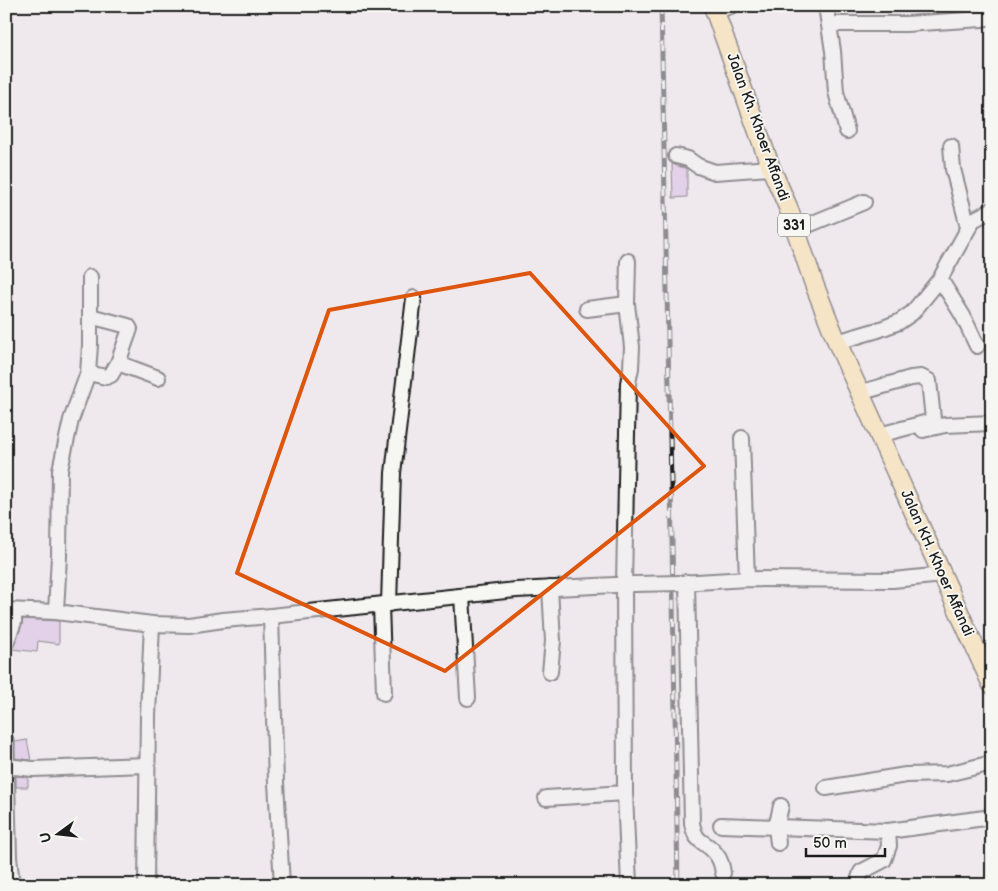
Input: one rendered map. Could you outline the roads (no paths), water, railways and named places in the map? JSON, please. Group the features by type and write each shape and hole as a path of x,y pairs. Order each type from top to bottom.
{"main road":[{"name":"Jalan Kh. Khoer Affandi","path":"720,8 772,168 814,284 837,342 880,438"},
{"name":"Jalan KH. Khoer Affandi","path":"880,438 992,685"}],"street":[{"path":"826,6 830,24 836,92 847,132"},
{"path":"830,24 906,24 992,17"},
{"path":"951,146 953,168 968,227"},
{"path":"676,156 688,159 698,166 715,172 772,168"},
{"path":"796,230 864,202"},
{"path":"837,342 878,330 899,322 912,314 940,279 952,260 968,227 977,216 992,210"},
{"path":"628,260 627,304 632,354 628,383 629,584 625,793 628,885"},
{"path":"56,612 60,470 71,420 88,373 90,277"},
{"path":"940,279 963,316 977,346"},
{"path":"384,693 385,605 393,473 414,298"},
{"path":"587,309 627,304"},
{"path":"88,373 110,376 118,363 130,332 128,326 90,316"},
{"path":"118,363 158,378"},
{"path":"859,393 911,378 921,377 929,381 932,421 880,438"},
{"path":"880,438 945,425 992,423"},
{"path":"742,438 747,579"},
{"path":"6,643 14,622 10,611 56,612 152,624 189,625 223,620 550,588 747,579 893,580 943,576"},
{"path":"683,583 692,823 697,840 715,852 720,860 723,873"},
{"path":"550,588 553,641 550,672"},
{"path":"462,596 468,698"},
{"path":"271,616 276,783 282,885"},
{"path":"146,885 146,765 152,624"},
{"path":"6,741 12,885"},
{"path":"826,788 906,775 948,774 992,763"},
{"path":"7,766 33,768 146,765"},
{"path":"546,798 625,793"},
{"path":"778,843 776,828 781,806"},
{"path":"721,825 888,831 992,817"},
{"path":"857,885 861,872 884,860 889,846 888,831"}],"railway":[{"path":"661,6 678,885"}]}
